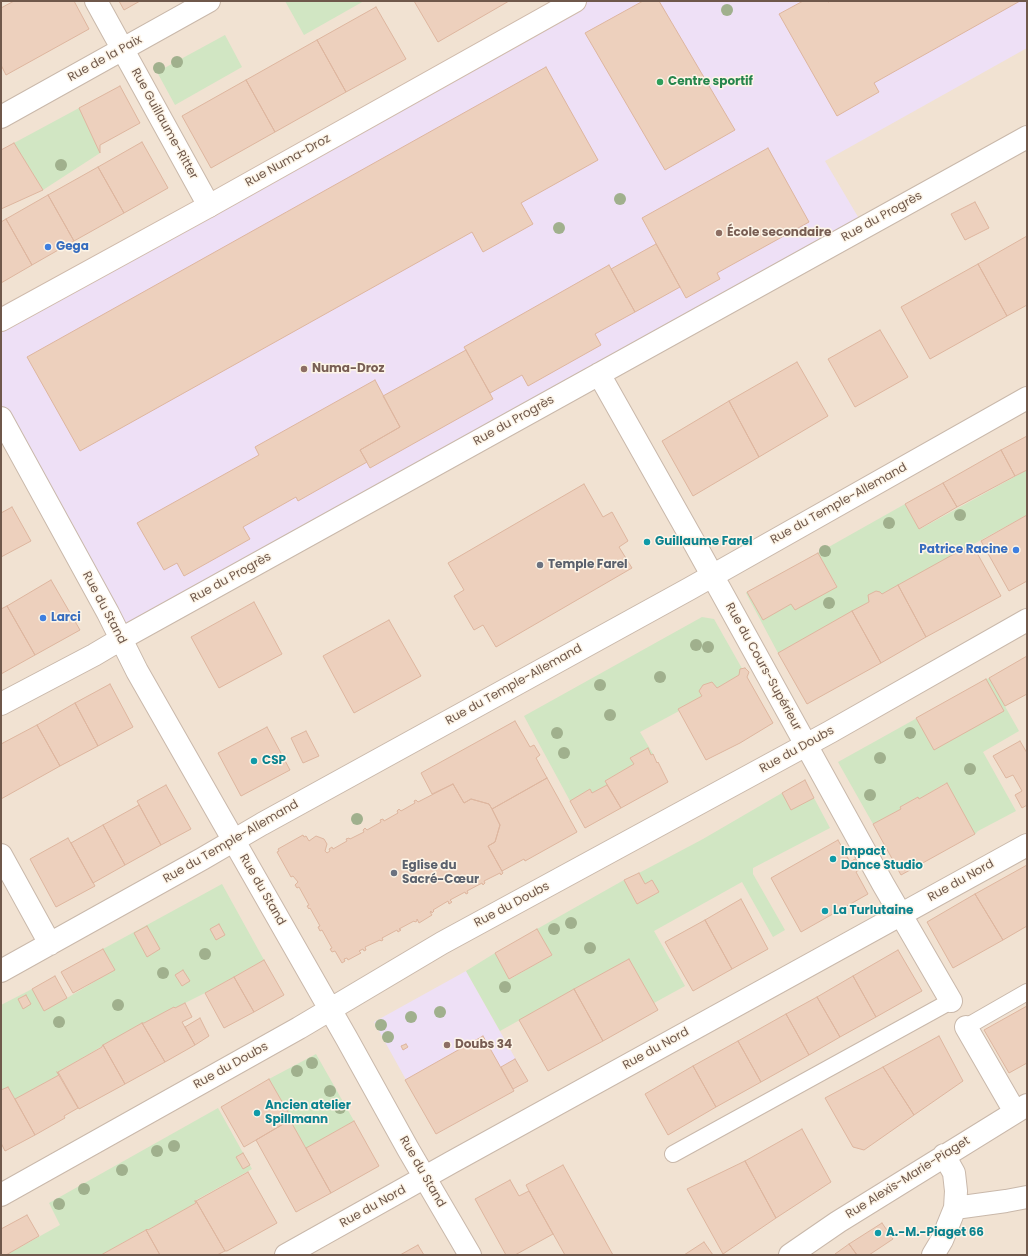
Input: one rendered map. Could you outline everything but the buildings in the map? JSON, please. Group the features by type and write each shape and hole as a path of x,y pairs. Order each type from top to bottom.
{"street":[{"name":"Rue Guillaume-Ritter","path":"96,1 209,206"},
{"name":"Rue de la Paix","path":"1,117 209,1"},
{"name":"Rue Numa-Droz","path":"1,320 209,206 575,1"},
{"name":"Rue du Progrès","path":"1,704 94,655 1027,136"},
{"name":"Rue du Cours-Supérieur","path":"599,374 951,1001"},
{"name":"Rue du Temple-Allemand","path":"1,971 233,840 712,575 1027,398"},
{"name":"Rue du Stand","path":"1,418 137,671 470,1255"},
{"name":"Rue du Doubs","path":"1,1195 330,1009 442,943 806,745 1027,620"},
{"name":"Rue du Nord","path":"286,1255 1027,845"},
{"path":"1,855 50,944"},
{"path":"966,1027 1021,1108"},
{"name":"Rue Alexis-Marie-Piaget","path":"790,1255 838,1222 1021,1108"},
{"path":"933,1255 942,1240 955,1208 956,1191 954,1173 944,1155"},
{"path":"955,1208 1027,1197"}],"lane":[{"path":"966,1027 1027,992"},
{"path":"673,1154 951,1001"}],"shaded area":[{"path":"1,1 1027,1 1027,1255 1,1255"},
{"name":"Numa-Droz","path":"575,1 1027,1 1027,48 825,161 864,227 121,639 1,418 1,320"},
{"name":"Doubs 34","path":"466,971 528,1081 514,1089 514,1091 436,1134 374,1022"}],"green space":[{"path":"285,1 364,1 304,35"},
{"path":"225,35 242,67 175,105 157,72"},
{"path":"79,108 100,153 43,190 14,143"},
{"path":"1027,470 1027,515 882,594 876,591 869,595 869,602 778,653 746,593 747,592 763,620 791,604 795,610 837,586 818,553 905,504 920,529"},
{"path":"702,617 714,619 744,672 717,688 712,682 703,685 699,691 702,696 678,709 679,711 640,732 653,754 651,755 647,748 630,758 634,764 605,781 607,785 592,793 590,789 570,801 524,716"},
{"path":"989,678 1019,731 983,752 1016,811 975,834 946,783 919,799 917,797 900,807 901,809 873,824 838,762"},
{"path":"782,793 791,810 814,798 830,828 753,868 753,874 785,930 773,937 742,882 654,931 685,986 654,1003 629,959 500,1031 466,971 495,953 510,979 552,955 537,929 624,880 637,904 659,892 652,880 645,884 639,873 703,839"},
{"path":"222,884 264,960 205,993 142,1023 58,1072 59,1075 15,1099 8,1087 1,1090 1,1005 32,989 44,1011 114,970 103,949"},
{"path":"316,1054 354,1121 306,1148 290,1120 292,1119 269,1079"},
{"path":"218,1108 252,1169 196,1200 196,1203 101,1255 6,1255 60,1225 49,1203"}],"place":[{"name":"Centre sportif","path":"660,82"},
{"name":"École secondaire","path":"719,233"},
{"name":"Gega","path":"48,247"},
{"name":"Numa-Droz","path":"304,369"},
{"name":"Guillaume Farel","path":"647,542"},
{"name":"Patrice Racine","path":"1016,550"},
{"name":"Temple Farel","path":"540,565"},
{"name":"Larci","path":"43,618"},
{"name":"CSP","path":"254,761"},
{"name":"Impact Dance Studio","path":"833,859"},
{"name":"Eglise du Sacré-Cœur","path":"394,873"},
{"name":"La Turlutaine","path":"825,911"},
{"name":"Doubs 34","path":"447,1045"},
{"name":"Ancien atelier Spillmann","path":"257,1113"},
{"name":"A.-M.-Piaget 66","path":"878,1233"}]}
